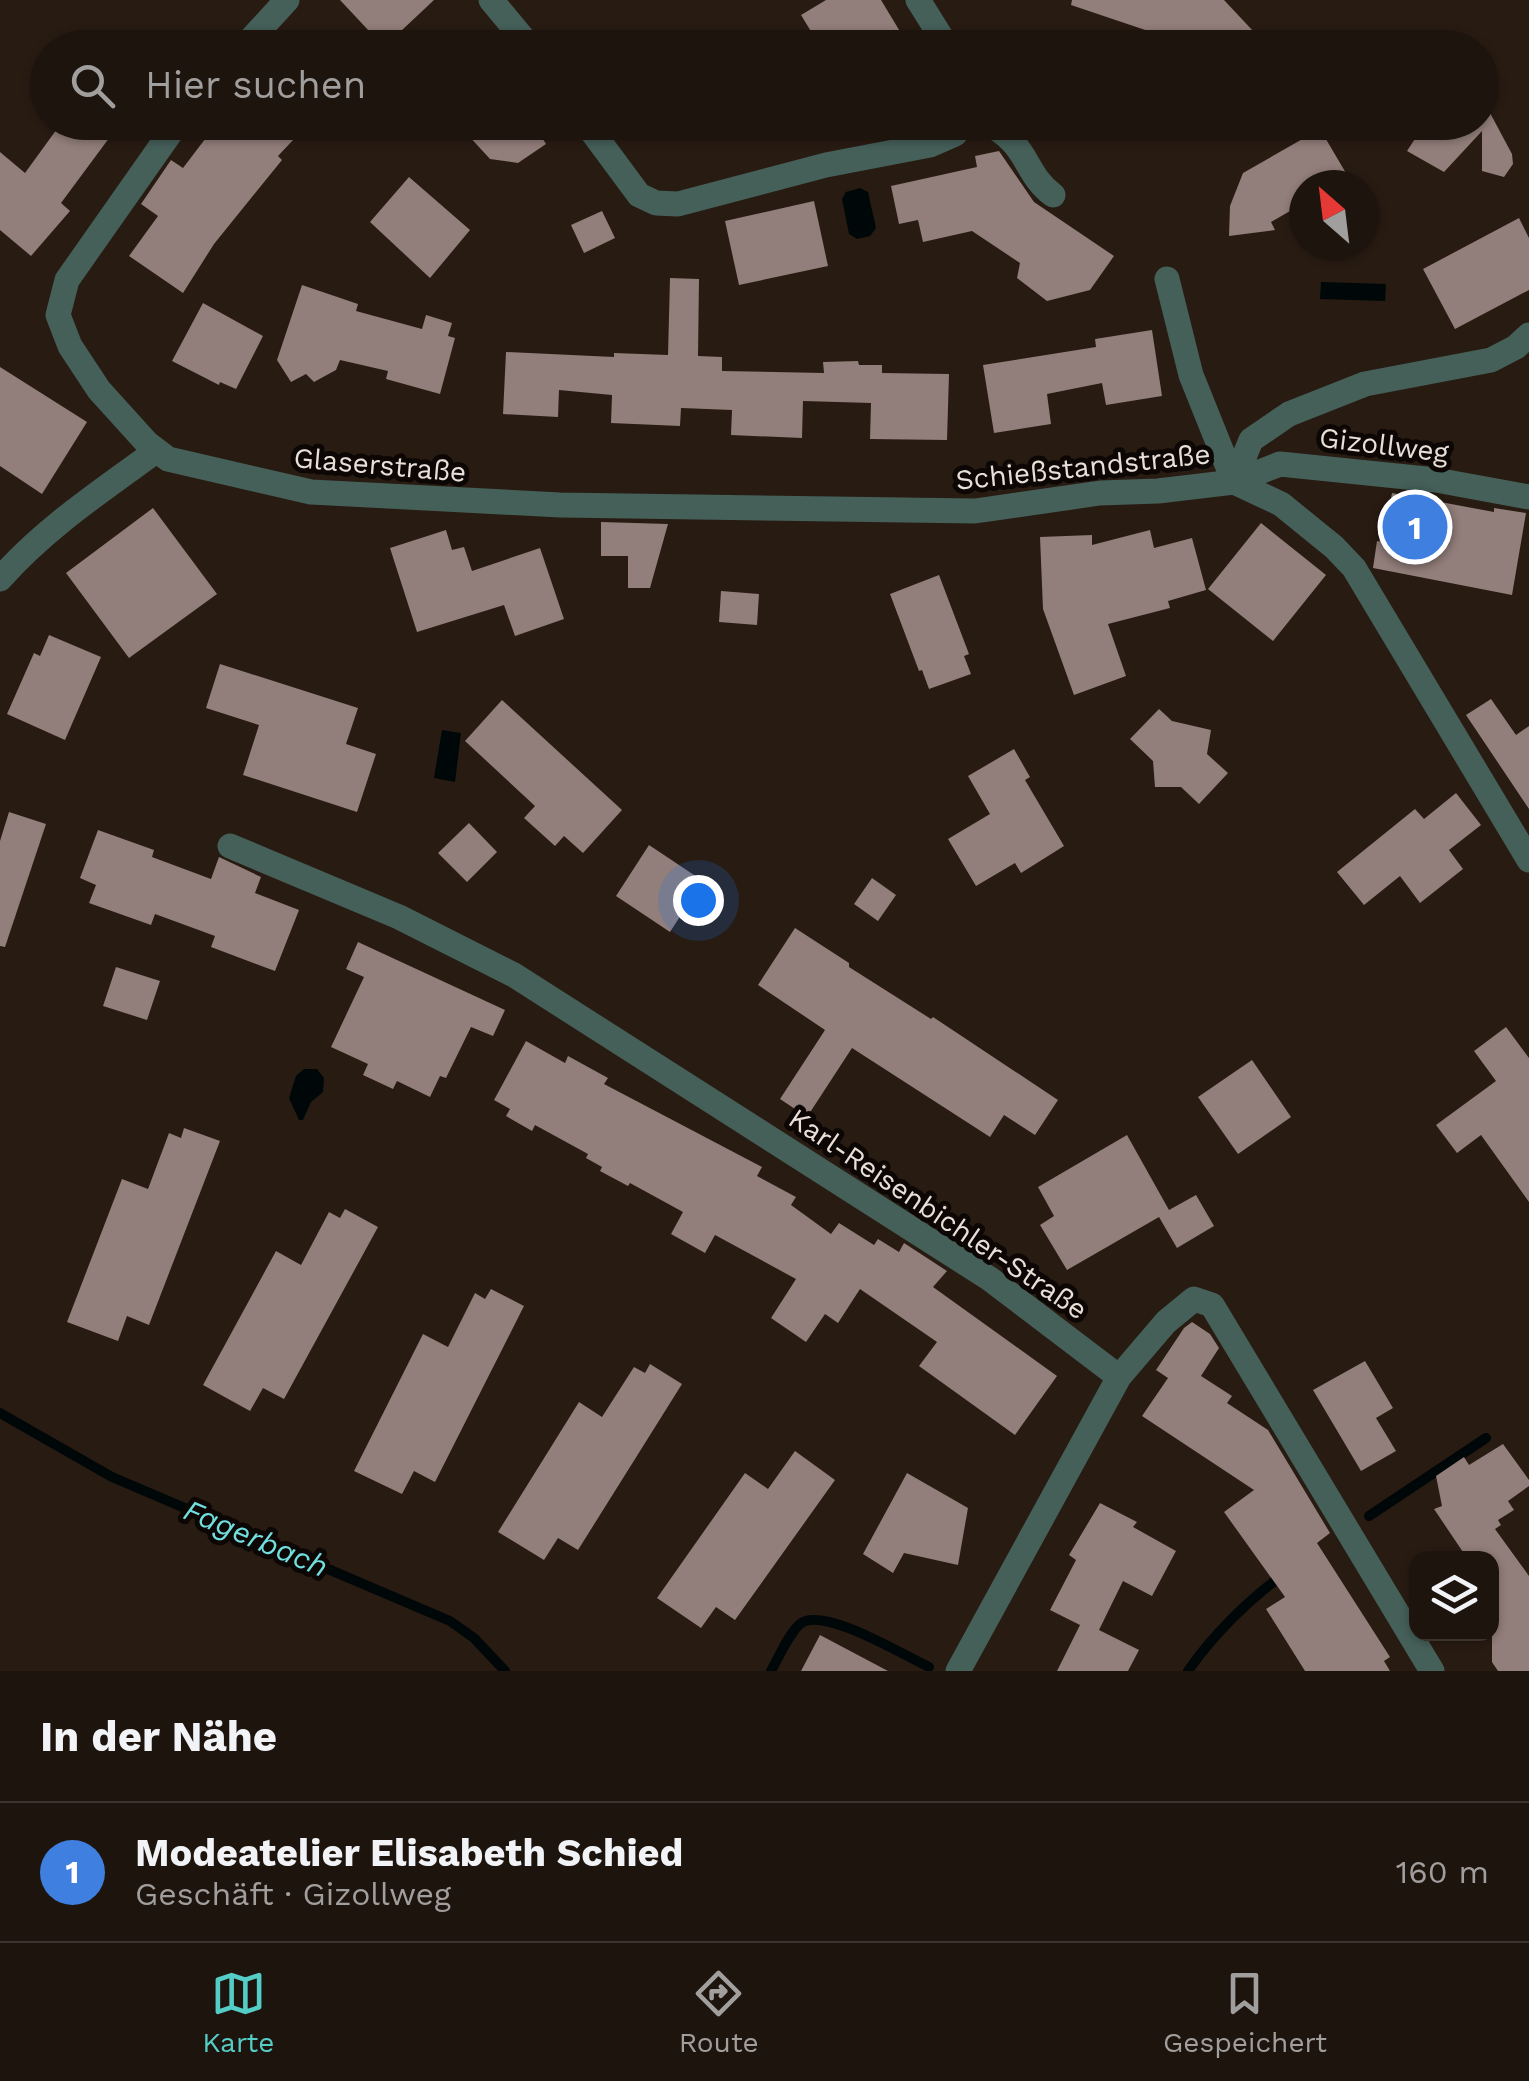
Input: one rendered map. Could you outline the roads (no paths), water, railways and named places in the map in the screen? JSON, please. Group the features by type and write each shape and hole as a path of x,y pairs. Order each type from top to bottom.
{"street":[{"path":"260,30 287,0"},
{"path":"491,0 516,30"},
{"path":"918,0 937,30"},
{"path":"0,579 25,551 77,507 156,451 88,374 58,316 67,280 165,140"},
{"path":"598,140 639,196 656,203 678,204 826,164 941,140"},
{"path":"1013,140 1053,195"},
{"path":"1167,279 1196,392 1234,482"},
{"path":"1234,482 1251,440 1289,414 1364,384 1491,360 1529,336"},
{"name":"Glaserstraße","path":"156,451 186,463 311,492 465,502 627,506"},
{"name":"Gizollweg","path":"1234,482 1280,464 1436,480 1529,497"},
{"name":"Schießstandstraße","path":"627,506 976,511 1100,493 1234,482 1281,504 1354,568 1529,860"},
{"name":"Karl-Reisenbichler-Straße","path":"230,846 399,917 514,975 990,1279 1119,1377"},
{"path":"958,1671 1119,1377 1180,1308 1194,1299 1212,1305 1432,1671"}],"waterway":[{"name":"Fagerbach","path":"0,1413 112,1477 450,1621 474,1638 505,1671"},
{"name":"Fagerbach","path":"1369,1516 1486,1438"},
{"name":"Fagerbach","path":"1188,1671 1232,1619 1284,1574"},
{"name":"Fagerbach","path":"771,1671 796,1629 811,1620 844,1626 929,1667"}],"place":[{"name":"Modeatelier Elisabeth Schied","path":"1415,527"}]}
